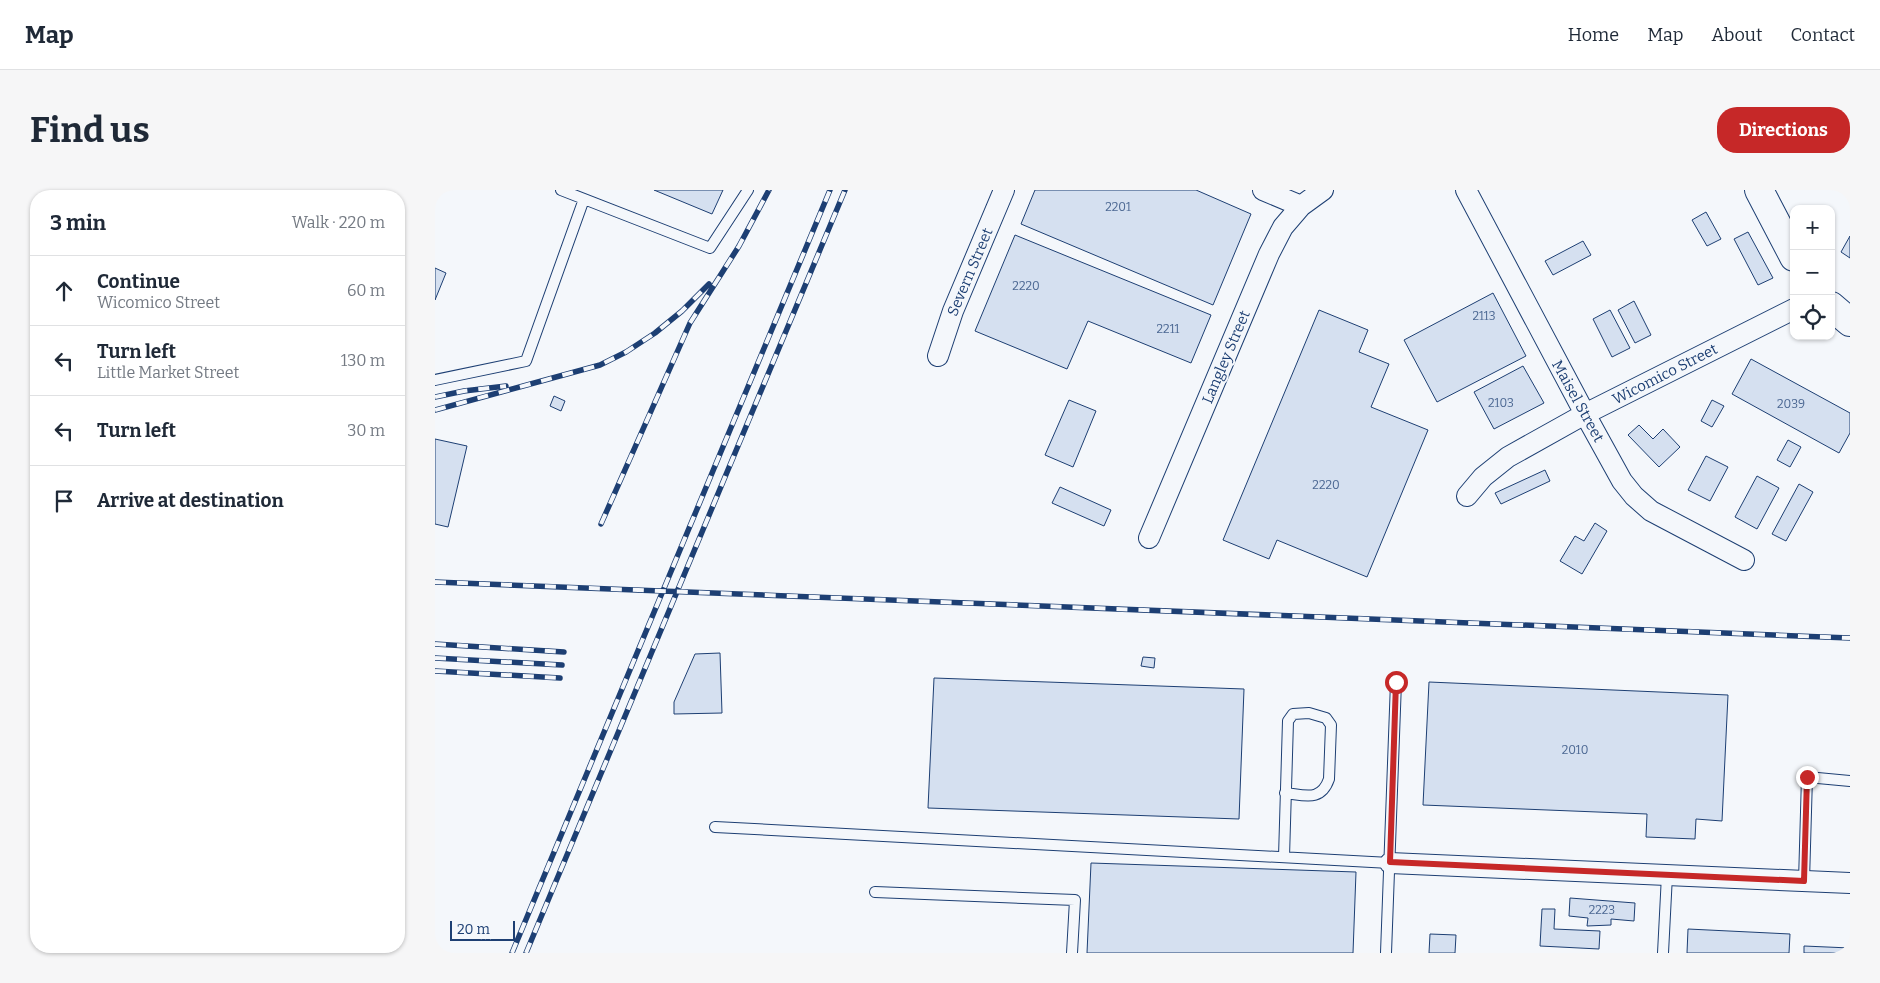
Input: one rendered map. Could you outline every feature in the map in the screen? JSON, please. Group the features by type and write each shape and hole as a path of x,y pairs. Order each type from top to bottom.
{"street":[{"name":"Severn Street","path":"937,356 953,311 1004,190"},
{"path":"1263,190 1301,206"},
{"name":"Langley Street","path":"1149,538 1269,254 1283,228 1301,206 1323,190"},
{"name":"Maisel Street","path":"1466,190 1585,414 1622,481 1633,496 1651,511 1744,560"},
{"path":"1759,190 1790,250"},
{"path":"1835,309 1850,322"},
{"name":"Wicomico Street","path":"1467,496 1483,477 1508,457 1585,414 1790,311"},
{"path":"1390,862 1850,883"}],"lane":[{"path":"561,190 711,248 748,190"},
{"path":"435,380 525,361 585,199"},
{"path":"1386,953 1396,682"},
{"path":"1284,857 1285,793 1288,721 1293,714 1309,713 1326,718 1331,726 1329,778 1327,785 1316,796 1285,793"},
{"path":"1804,881 1807,777 1850,781"},
{"path":"715,827 1390,862"},
{"path":"1663,953 1667,875"},
{"path":"875,892 1075,900 1072,953"}],"building":[{"path":"654,190 723,190 712,214"},
{"path":"1035,190 1196,190 1251,214 1213,305 1021,224"},
{"path":"1706,212 1721,239 1707,246 1692,220"},
{"path":"1748,232 1773,278 1758,285 1734,239"},
{"path":"1015,235 1211,315 1191,363 1088,321 1067,369 975,331"},
{"path":"1850,236 1850,258 1841,252"},
{"path":"1583,241 1591,255 1553,275 1545,261"},
{"path":"435,268 446,273 435,300"},
{"path":"1493,293 1526,356 1437,402 1404,340"},
{"path":"1634,301 1651,335 1635,343 1618,310"},
{"path":"1319,310 1368,330 1359,352 1389,364 1371,407 1428,430 1367,577 1277,540 1269,559 1223,540"},
{"path":"1610,310 1630,348 1612,357 1593,319"},
{"path":"1751,359 1850,413 1850,433 1839,453 1732,394"},
{"path":"1523,366 1544,403 1494,429 1474,392"},
{"path":"554,396 565,401 561,411 550,406"},
{"path":"1069,400 1096,411 1073,467 1045,455"},
{"path":"1712,400 1724,406 1712,427 1701,421"},
{"path":"1639,425 1653,439 1663,429 1680,447 1659,467 1628,435"},
{"path":"435,439 467,446 448,527 435,524"},
{"path":"1788,440 1801,447 1790,467 1777,460"},
{"path":"1706,456 1728,467 1710,501 1688,490"},
{"path":"1545,470 1550,481 1501,504 1495,493"},
{"path":"1757,476 1779,488 1757,529 1735,517"},
{"path":"1799,484 1813,492 1786,541 1772,534"},
{"path":"1060,487 1111,510 1104,526 1052,503"},
{"path":"1595,523 1607,531 1582,574 1560,561 1575,536 1584,541"},
{"path":"720,653 722,713 674,714 674,702 695,654"},
{"path":"1143,657 1155,658 1154,668 1141,666"},
{"path":"934,678 1244,689 1239,819 928,808"},
{"path":"1429,682 1728,695 1722,821 1696,819 1695,839 1646,837 1647,814 1423,805"},
{"path":"1091,863 1356,872 1353,953 1087,953"},
{"path":"1570,898 1635,903 1634,921 1611,919 1611,925 1587,926 1588,918 1569,916"},
{"path":"1542,909 1555,909 1554,929 1600,931 1599,949 1540,946"},
{"path":"1688,929 1790,934 1789,953 1687,953"},
{"path":"1430,934 1456,935 1455,953 1429,953"},
{"path":"1804,946 1850,948 1850,953 1804,953"}],"railway":[{"path":"601,524 690,323 739,246 769,190"},
{"path":"512,953 830,190"},
{"path":"526,953 845,190"},
{"path":"435,410 600,365 626,352 655,333 682,311 709,284"},
{"path":"435,397 506,386"},
{"path":"435,582 1850,638"},
{"path":"435,644 564,652"},
{"path":"435,658 562,665"},
{"path":"435,671 560,678"}],"route":[{"path":"1396,682 1390,862 1804,881 1807,777"}]}
